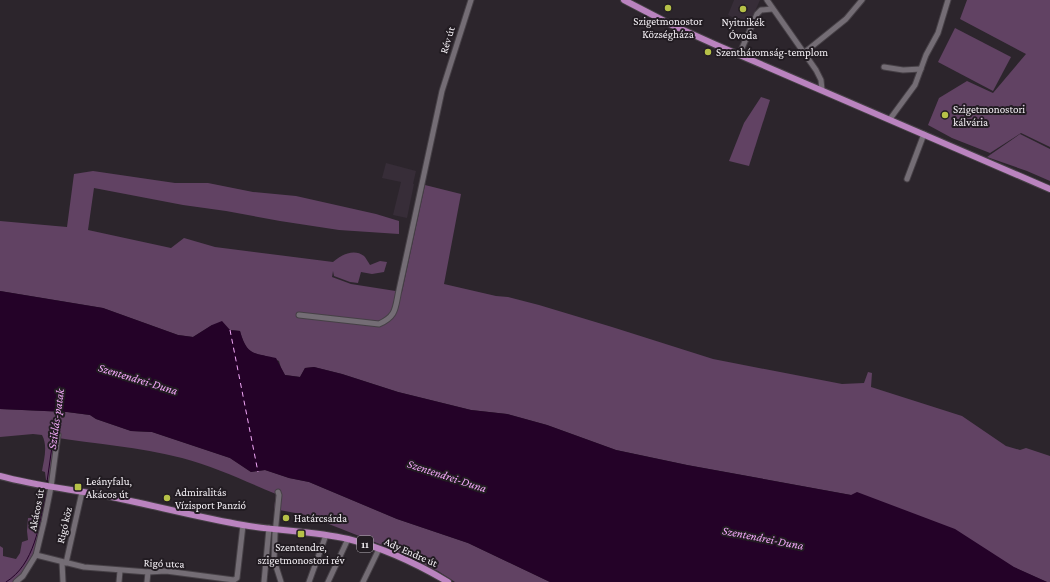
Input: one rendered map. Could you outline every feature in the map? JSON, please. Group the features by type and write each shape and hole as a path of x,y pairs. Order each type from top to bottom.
{"main road":[{"path":"624,0 672,25 739,55 1050,189"},
{"name":"11","path":"0,476 243,525 272,529"},
{"name":"Ady Endre út","path":"272,529 348,539 411,561 447,582"}],"street":[{"name":"Rév út","path":"299,315 379,324 388,320 393,314 443,87 471,0"},
{"path":"767,0 772,9 805,52 821,80 822,90"},
{"path":"805,52 846,18 862,0"},
{"path":"890,119 914,85 926,56 938,33 948,0"},
{"path":"739,55 757,14 761,10 772,9"},
{"path":"884,67 903,70 921,69"},
{"path":"907,179 924,134"},
{"name":"Akácos út","path":"16,582 23,579 36,554 51,487 58,435"},
{"name":"Rigó köz","path":"63,582 64,562 82,492"},
{"path":"264,582 272,529 278,509 278,492"},
{"name":"Rigó utca","path":"36,554 84,567 120,571 166,571 236,580 243,525"},
{"path":"272,529 274,560 281,582"},
{"path":"309,582 326,535"},
{"path":"328,582 348,539"},
{"path":"363,582 379,549"},
{"path":"119,582 120,571"},
{"path":"147,582 148,572"}],"shaded area":[{"name":"Nyitnikék Óvoda","path":"734,0 760,0 749,25 728,15"},
{"path":"967,0 1050,0 1050,147 1021,133 990,153 952,138 928,125 939,98 967,81 993,93 1026,54 960,19"},
{"path":"955,28 1011,57 993,91 938,62"},
{"path":"761,97 770,100 749,166 729,161 744,123"},
{"path":"1020,134 1050,149 1050,181 987,157"},
{"path":"386,163 416,171 407,218 393,215 401,182 382,178"},
{"path":"93,171 175,183 208,183 253,192 296,196 376,214 399,221 399,234 339,230 183,205 94,188 88,230 171,248 184,238 215,247 333,262 348,253 356,253 364,256 370,265 380,261 387,262 384,272 372,274 361,272 358,283 350,282 334,276 333,271 332,277 351,284 402,292 425,185 461,194 444,284 539,305 713,359 842,384 864,383 868,372 872,373 871,387 962,416 1006,446 1020,450 1026,448 1050,456 1050,582 1047,582 851,495 687,465 616,450 547,425 507,414 471,410 398,392 342,374 314,367 305,368 300,377 285,375 279,361 250,351 246,347 240,331 212,325 193,337 178,335 103,308 0,291 0,221 67,227 74,174"},
{"path":"0,409 67,412 90,415 96,419 131,431 152,432 230,458 251,472 265,470 289,478 309,482 397,519 468,543 550,582 455,582 438,571 382,545 306,515 274,509 276,494 230,474 166,454 52,437 55,442 50,481 46,480 45,472 42,471 45,444 42,435 33,434 0,437"},
{"path":"45,511 35,550 26,570 13,582 0,582 0,546 3,548 3,556 16,559 20,553 22,542 28,540 28,518 34,518"}],"water":[{"name":"Szentendrei-Duna","path":"0,291 103,308 178,335 193,337 212,325 222,321 230,330 240,331 245,345 252,352 276,358 285,375 300,377 305,368 314,367 342,374 398,392 471,410 507,414 547,425 616,450 687,465 851,495 857,492 955,529 1014,567 1047,582 550,582 468,543 397,519 309,482 289,478 265,470 251,472 230,458 152,432 131,431 96,419 90,415 67,412 0,409"}],"waterway":[{"name":"Sziklás-patak","path":"47,482 57,411"},
{"name":"Sziklás-patak","path":"6,582 24,565 30,554 38,531 46,494"}],"ferry route":[{"path":"230,330 258,472"}],"place":[{"name":"Szigetmonostor Községháza","path":"668,8"},
{"name":"Nyitnikék Óvoda","path":"743,9"},
{"name":"Szentháromság-templom","path":"708,52"},
{"name":"Szigetmonostori kálvária","path":"945,115"},
{"name":"Leányfalu, Akácos út","path":"78,487"},
{"name":"Admiralitás Vízisport Panzió","path":"167,498"},
{"name":"Határcsárda","path":"286,518"},
{"name":"Szentendre, szigetmonostori rév","path":"301,534"}]}
